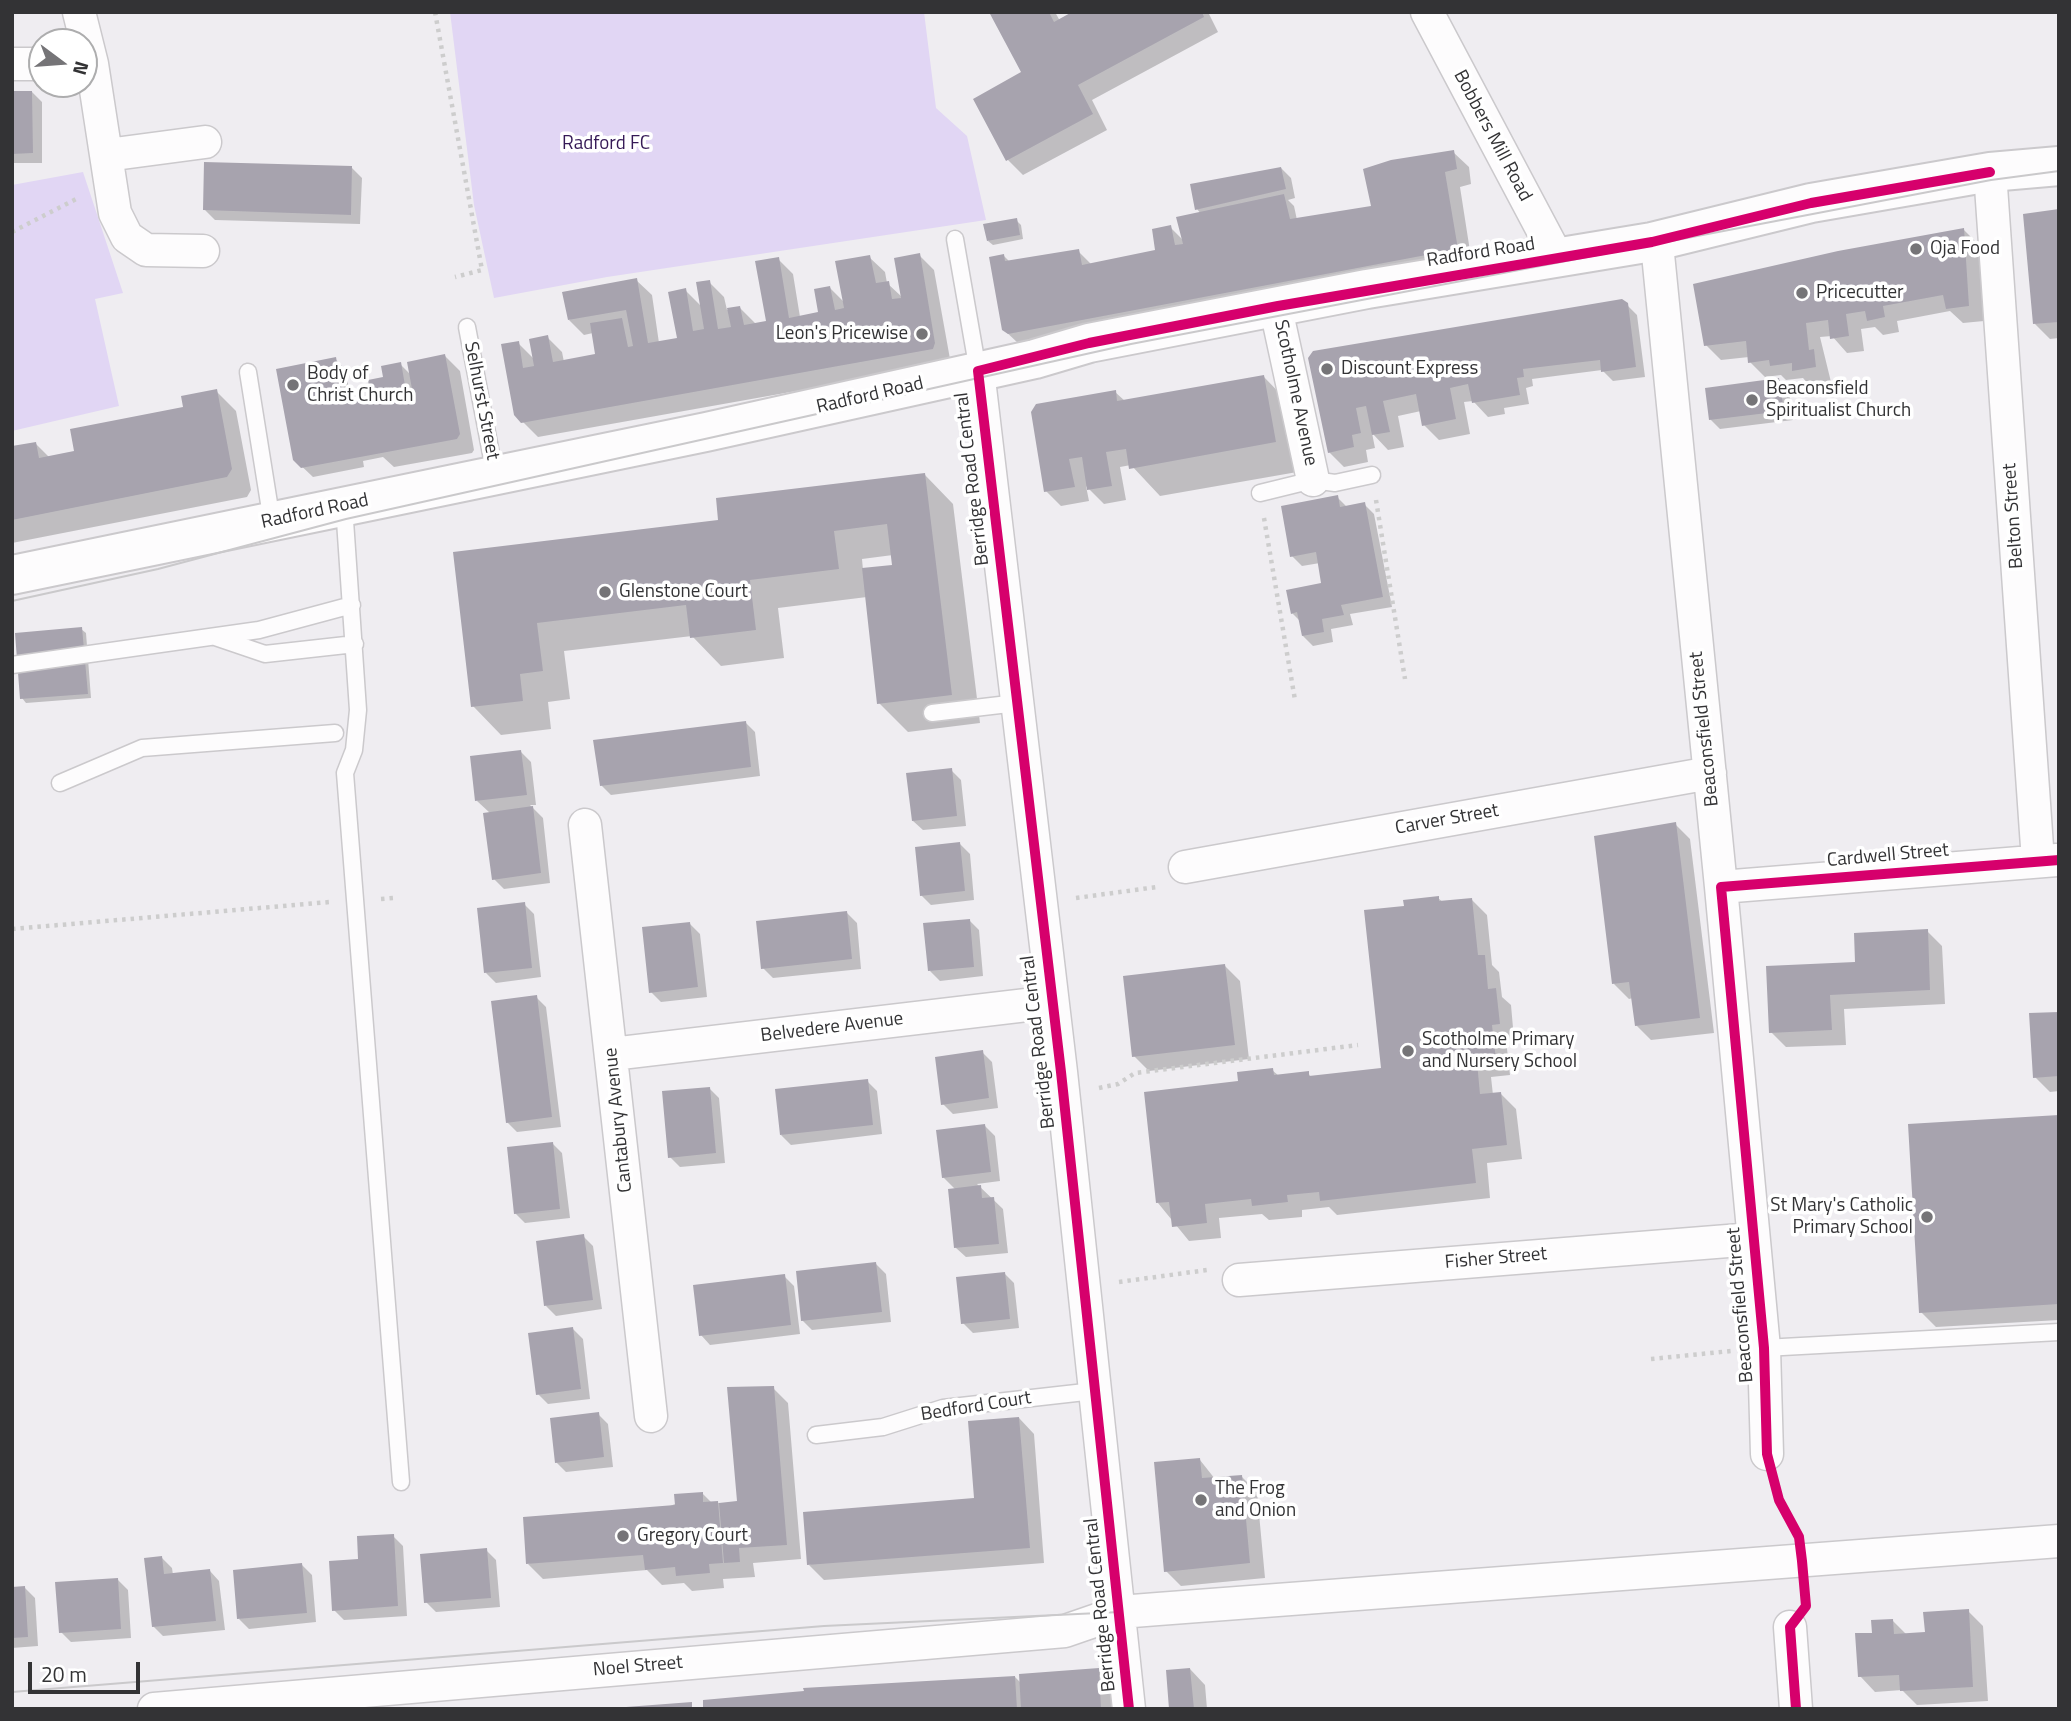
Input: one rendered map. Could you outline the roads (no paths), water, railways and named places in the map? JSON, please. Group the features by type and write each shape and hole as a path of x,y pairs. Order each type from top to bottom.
{"street":[{"name":"Bobbers Mill Road","path":"1427,12 1558,259"},
{"path":"95,98 115,213 127,237 146,250 203,251"},
{"path":"109,167 205,142"},
{"name":"Radford Road","path":"12,575 495,476 978,371 1089,343 1278,306 1652,242 1811,203 1990,172 2059,166"},
{"name":"Belton Street","path":"1990,172 2048,861"},
{"name":"Beaconsfield Street","path":"1652,242 1657,244 1721,887 1764,1348 1768,1454"},
{"name":"Scotholme Avenue","path":"1278,306 1278,318 1312,480"},
{"name":"Berridge Road Central","path":"978,371 1041,904 1129,1709"},
{"name":"Carver Street","path":"1185,867 1710,773"},
{"name":"Cantabury Avenue","path":"584,825 651,1416"},
{"name":"Cardwell Street","path":"1721,887 2048,861"},
{"name":"Belvedere Avenue","path":"612,1054 1052,1002"},
{"name":"Fisher Street","path":"1239,1280 1754,1239"},
{"name":"Noel Street","path":"154,1709 1065,1630 1120,1612 2059,1541"},
{"path":"1790,1627 1797,1709"}],"lane":[{"path":"955,239 978,371"},
{"name":"Selhurst Street","path":"467,327 495,476"},
{"path":"248,372 272,522"},
{"name":"Scotholme Avenue","path":"1260,493 1312,480 1335,483 1372,475"},
{"path":"344,505 358,710 354,750 345,772 401,1482"},
{"path":"12,665 259,629 352,605"},
{"path":"212,636 265,654 355,644"},
{"path":"932,713 1017,703"},
{"path":"60,783 142,748 335,733"},
{"path":"1764,1348 2059,1332"},
{"name":"Bedford Court","path":"817,1435 883,1427 943,1408 1094,1391"}],"tram line":[{"path":"12,601 158,569 346,519 1131,344 1991,180 2059,171"},
{"path":"12,1692 824,1626 1120,1612"}],"place":[{"name":"Oja Food","path":"1916,249"},
{"name":"Pricecutter","path":"1802,293"},
{"name":"Leon's Pricewise","path":"922,334"},
{"name":"Discount Express","path":"1327,369"},
{"name":"Body of Christ Church","path":"293,385"},
{"name":"Beaconsfield Spiritualist Church","path":"1752,400"},
{"name":"Glenstone Court","path":"605,592"},
{"name":"Scotholme Primary and Nursery School","path":"1408,1051"},
{"name":"St Mary's Catholic Primary School","path":"1927,1217"},
{"name":"The Frog and Onion","path":"1201,1500"},
{"name":"Gregory Court","path":"623,1536"}],"park label":[{"name":"Radford FC","path":"606,144"}]}
